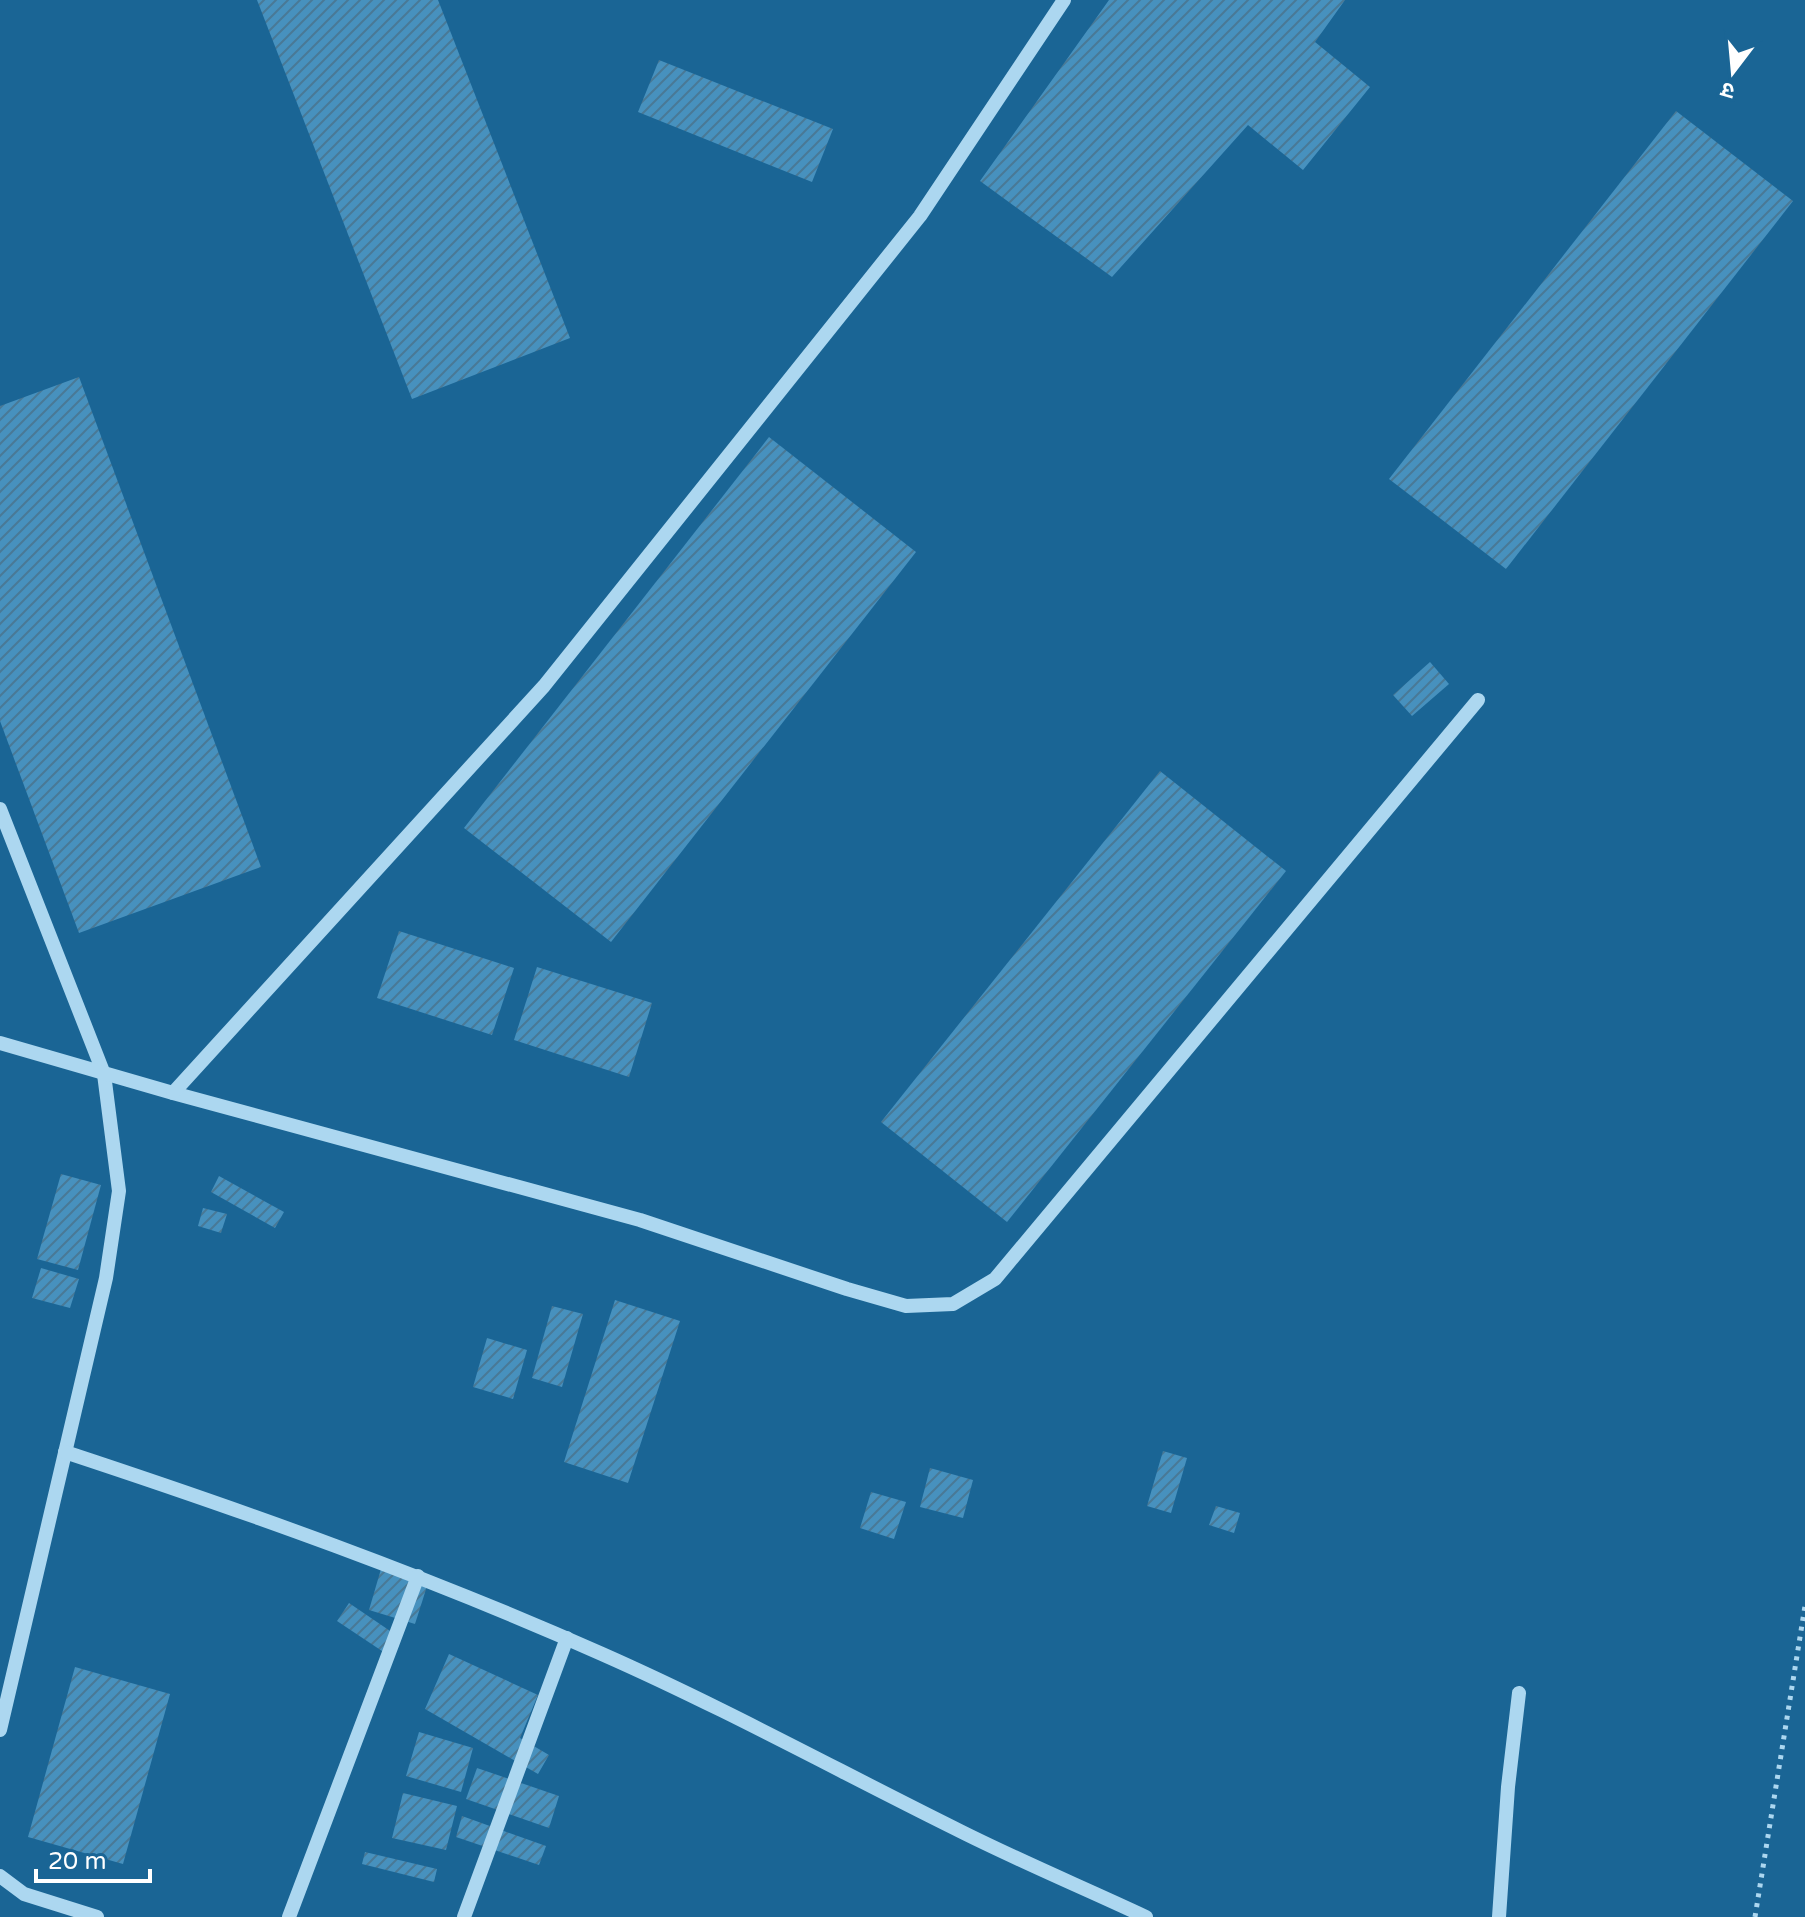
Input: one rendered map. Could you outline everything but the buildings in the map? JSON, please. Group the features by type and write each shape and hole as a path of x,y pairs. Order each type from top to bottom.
{"street":[{"path":"173,1093 544,686 920,216 1064,0"},
{"path":"0,1043 640,1220 906,1306 953,1304 995,1279 1478,700"},
{"path":"0,809 104,1074 119,1191 106,1278 0,1730"},
{"path":"65,1452 235,1508 418,1576 567,1638 957,1830 1146,1917"},
{"path":"289,1917 418,1576"},
{"path":"464,1917 567,1638"},
{"path":"1499,1917 1508,1787 1519,1693"},
{"path":"0,1876 24,1894 97,1917"}],"path":[{"path":"1755,1917 1805,1606"}]}
